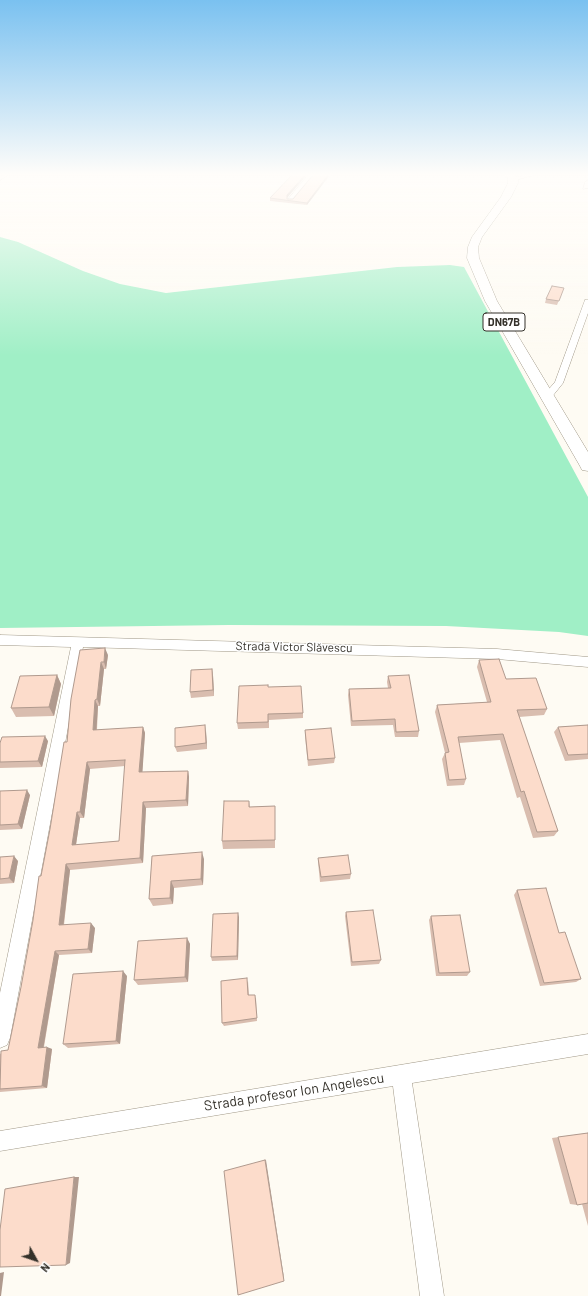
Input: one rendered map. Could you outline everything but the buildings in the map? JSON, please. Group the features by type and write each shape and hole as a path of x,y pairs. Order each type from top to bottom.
{"main road":[{"name":"DN67B","path":"478,235 473,246 473,258 491,301 588,466"}],"street":[{"path":"548,396 559,383 588,302"},
{"name":"Strada Victor Slăvescu","path":"0,640 482,653 588,662"},
{"path":"0,1038 78,642"},
{"name":"Strada profesor Ion Angelescu","path":"0,1141 588,1044"},
{"path":"401,1074 432,1296"}],"green space":[{"path":"0,237 18,242 83,271 120,284 166,293 397,267 450,265 464,267 588,497 588,636 559,632 446,626 229,625 0,628"}]}
